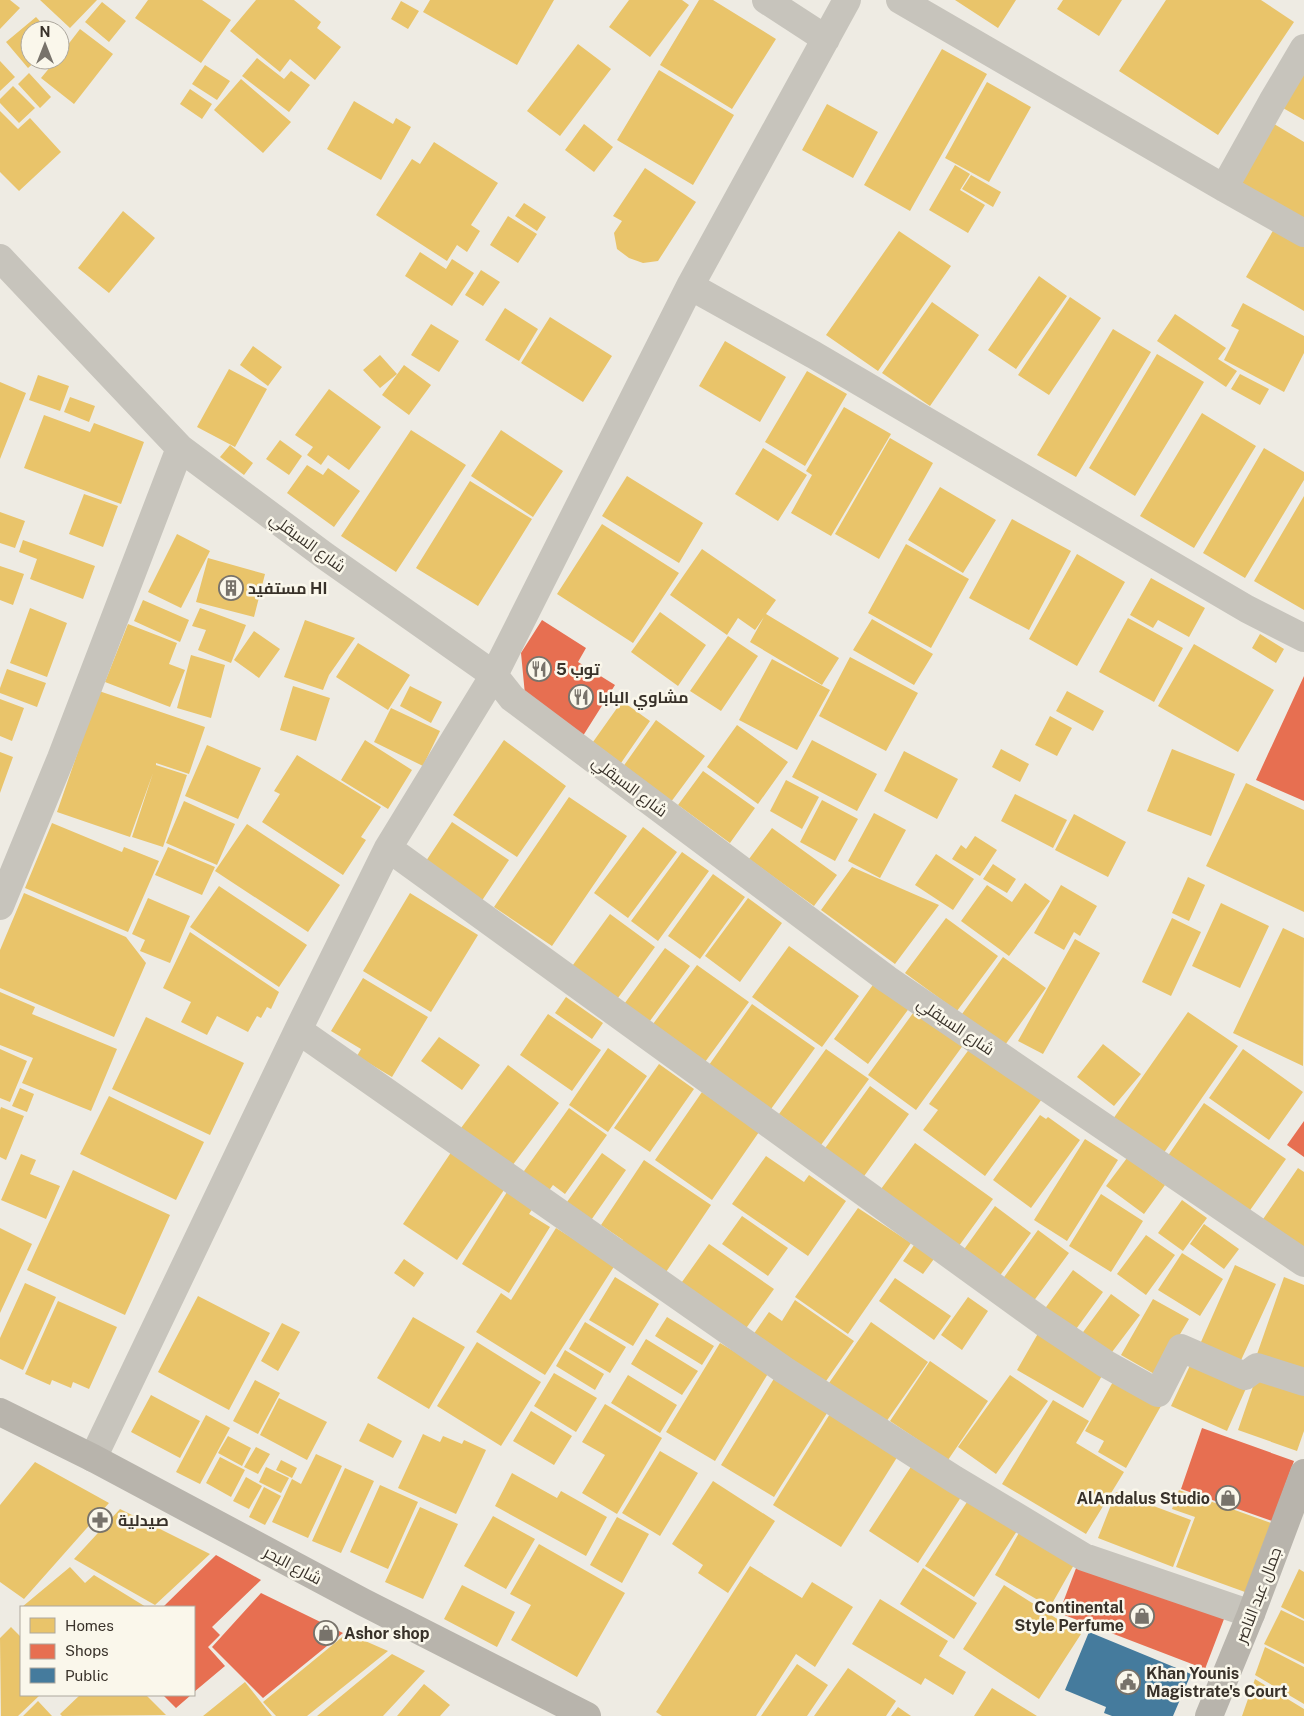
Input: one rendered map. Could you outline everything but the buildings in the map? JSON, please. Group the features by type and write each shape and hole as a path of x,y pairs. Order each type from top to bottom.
{"main road":[{"name":"شارع البحر","path":"0,1412 93,1458 363,1602 588,1716"},
{"name":"جمال عبد الناصر","path":"1209,1716 1251,1614 1304,1473"}],"street":[{"path":"766,0 826,39"},
{"path":"93,1458 298,1030 388,848 494,675 690,286 847,0"},
{"path":"900,0 1304,233"},
{"path":"1224,188 1304,48"},
{"name":"شارع السيقلي","path":"0,258 180,448 325,556 494,675 512,698 887,979 1304,1263"},
{"path":"690,286 822,360 1247,609 1304,638"},
{"path":"0,906 61,758 180,448"},
{"path":"388,848 1043,1322 1158,1394 1181,1348 1245,1376 1257,1367 1304,1382"},
{"path":"298,1030 784,1370 954,1479 1084,1557 1251,1614"}],"place":[{"name":"مستفيد HI","path":"231,588"},
{"name":"توب 5","path":"539,669"},
{"name":"مشاوي البابا","path":"581,697"},
{"name":"AlAndalus Studio","path":"1228,1498"},
{"name":"صيدلية","path":"100,1520"},
{"name":"Continental Style Perfume","path":"1142,1616"},
{"name":"Ashor shop","path":"326,1633"},
{"name":"Khan Younis Magistrate's Court","path":"1128,1682"}]}
